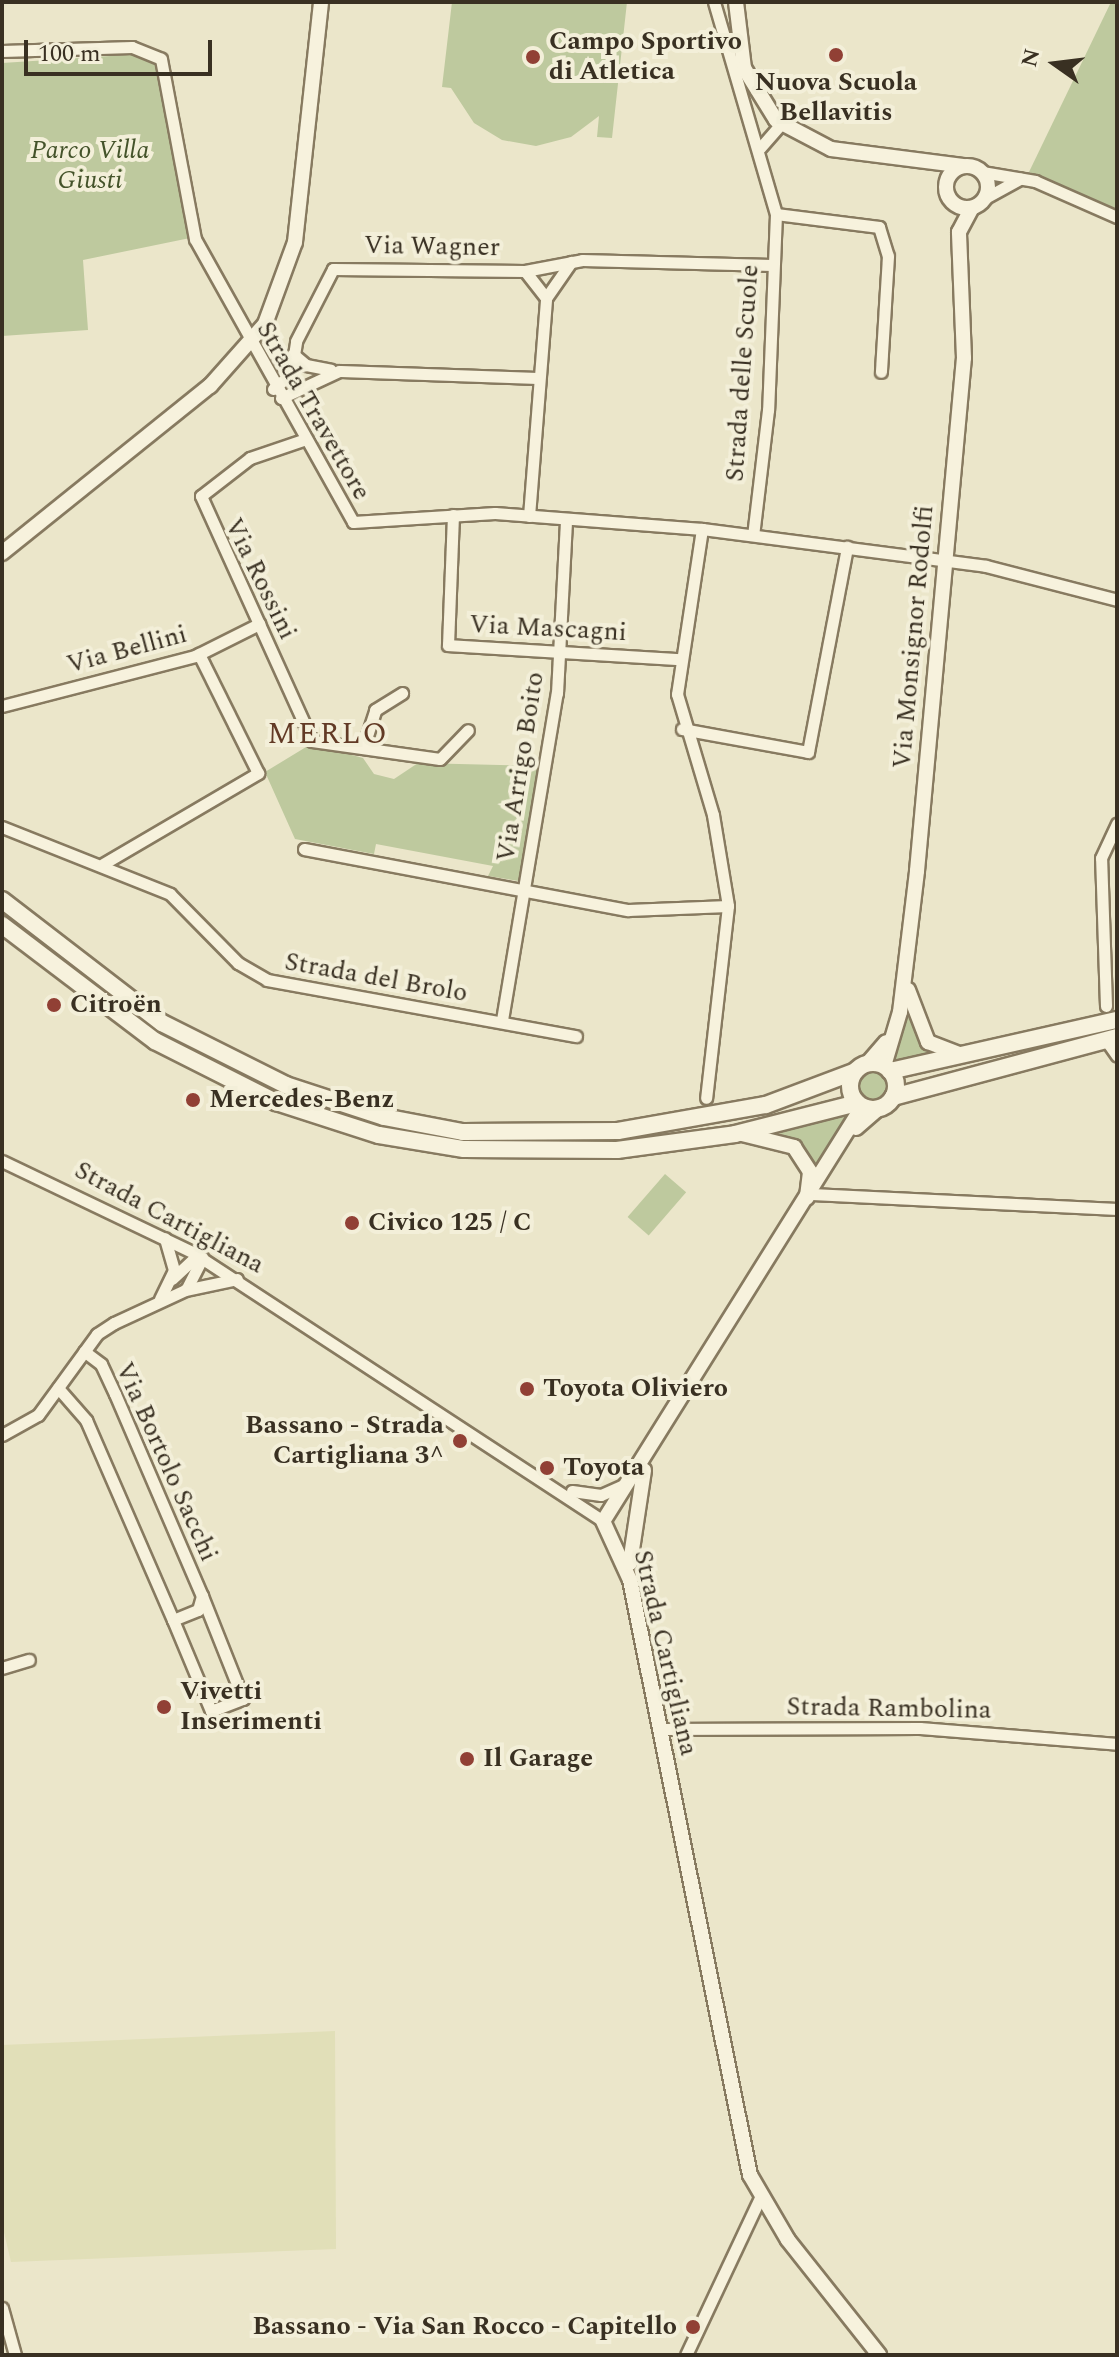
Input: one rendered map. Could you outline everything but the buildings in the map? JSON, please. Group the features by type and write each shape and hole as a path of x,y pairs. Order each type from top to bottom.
{"main road":[{"path":"2,900 162,1023 286,1085 384,1117 463,1132 618,1131 766,1105 874,1068 972,1056 1117,1020"},
{"path":"2,925 155,1041 276,1102 354,1128 464,1149 554,1153 735,1134 866,1106 1111,1039"},
{"path":"874,1068 893,1097"},
{"path":"866,1106 849,1085 874,1068"}],"street":[{"path":"2,553 249,348 292,257 321,2"},
{"name":"Strada delle Scuole","path":"714,2 760,148 776,214 768,410 753,535"},
{"path":"717,16 736,4 749,82 781,124 831,149 963,166 1020,179 1117,217"},
{"name":"Strada Travettore","path":"2,51 132,47 161,59 195,239 249,348 353,522 453,515 529,516 702,529 944,563 1117,600"},
{"path":"760,148 781,124"},
{"name":"Via Monsignor Rodolfi","path":"874,1068 894,1033 906,977 964,358 959,244 953,203 927,162"},
{"path":"946,189 963,166"},
{"path":"982,172 987,197"},
{"path":"953,203 972,208 1020,179"},
{"name":"Via Monsignor Rodolfi","path":"959,244 972,208"},
{"path":"776,214 879,227 888,256 881,372"},
{"path":"529,516 546,298 572,261"},
{"name":"Via Wagner","path":"277,394 291,374 293,354 333,269 525,271 572,261 772,265"},
{"name":"Via Wagner","path":"525,271 546,298"},
{"path":"293,354 306,365 339,371 539,378"},
{"path":"277,394 339,371"},
{"name":"Via Rossini","path":"303,440 250,458 201,496 312,741 440,759 468,730"},
{"name":"Via Mascagni","path":"453,515 448,645 679,659"},
{"name":"Via Arrigo Boito","path":"502,1020 560,653 566,519"},
{"path":"702,529 679,659 682,729 713,815 728,906 706,1098"},
{"path":"682,729 808,752 847,547"},
{"name":"Via Bellini","path":"2,706 199,654 259,624"},
{"path":"103,864 258,773 199,654"},
{"path":"363,748 375,710 402,693"},
{"path":"1106,1006 1101,858 1117,823"},
{"name":"Strada del Brolo","path":"2,827 103,864 170,894 249,973 282,985 502,1020 576,1036"},
{"path":"304,849 628,910 728,906"},
{"path":"906,977 928,1042 972,1056"},
{"path":"1111,1039 1117,1056"},
{"path":"603,1521 636,1476 866,1106"},
{"path":"735,1134 794,1147 810,1172 808,1200"},
{"name":"Strada Cartigliana","path":"2,1161 165,1237 237,1279 560,1487 603,1521 630,1580 720,2049 760,2198 879,2355"},
{"path":"808,1200 1117,1209"},
{"path":"165,1237 172,1280"},
{"path":"185,1290 200,1257"},
{"name":"Via Bortolo Sacchi","path":"159,1299 172,1280 200,1257"},
{"name":"Via Bortolo Sacchi","path":"2,1435 28,1425 97,1334 159,1299 237,1279"},
{"name":"Via Bortolo Sacchi","path":"58,1388 86,1420 211,1711 243,1699 202,1596 101,1364 84,1351"},
{"path":"630,1580 629,1545 647,1457"},
{"path":"560,1487 601,1495 636,1476"},
{"name":"Via Bortolo Sacchi","path":"173,1620 198,1610 202,1596"},
{"path":"2,1668 29,1660"},
{"name":"Strada Rambolina","path":"660,1729 920,1728 1117,1744"},
{"path":"686,2355 760,2198"},
{"path":"2,2308 15,2355"}],"shaded area":[{"path":"335,2031 336,2249 11,2262 2,2224 2,2045"}],"green space":[{"name":"Campo Sportivo di Atletica","path":"452,2 627,2 612,138 597,137 599,116 571,137 536,146 502,140 474,123 451,88 442,87"},
{"path":"1111,2 1117,2 1117,209 1029,172"},
{"name":"Parco Villa Giusti","path":"141,54 154,63 166,99 190,238 83,260 88,330 2,336 2,63"},
{"path":"311,744 363,758 374,774 394,779 418,763 540,766 519,881 488,876 493,866 376,844 374,854 295,839 265,772"},
{"path":"908,1014 918,1040 944,1055 894,1068 888,1063"},
{"path":"872,1071 882,1075 886,1085 882,1095 872,1099 862,1095 858,1085 862,1075"},
{"path":"843,1113 850,1114 814,1175 793,1140 779,1133"},
{"path":"665,1174 686,1192 649,1235 628,1217"}],"place":[{"name":"Nuova Scuola Bellavitis","path":"836,55"},
{"name":"Campo Sportivo di Atletica","path":"533,57"},
{"name":"Citroën","path":"54,1005"},
{"name":"Mercedes-Benz","path":"193,1100"},
{"name":"Civico 125 / C","path":"352,1223"},
{"name":"Toyota Oliviero","path":"527,1389"},
{"name":"Bassano - Strada Cartigliana 3^","path":"460,1441"},
{"name":"Toyota","path":"547,1468"},
{"name":"Vivetti Inserimenti","path":"164,1707"},
{"name":"Il Garage","path":"467,1759"},
{"name":"Bassano - Via San Rocco - Capitello","path":"693,2327"}],"district":[{"name":"MERLO","path":"328,734"}]}
